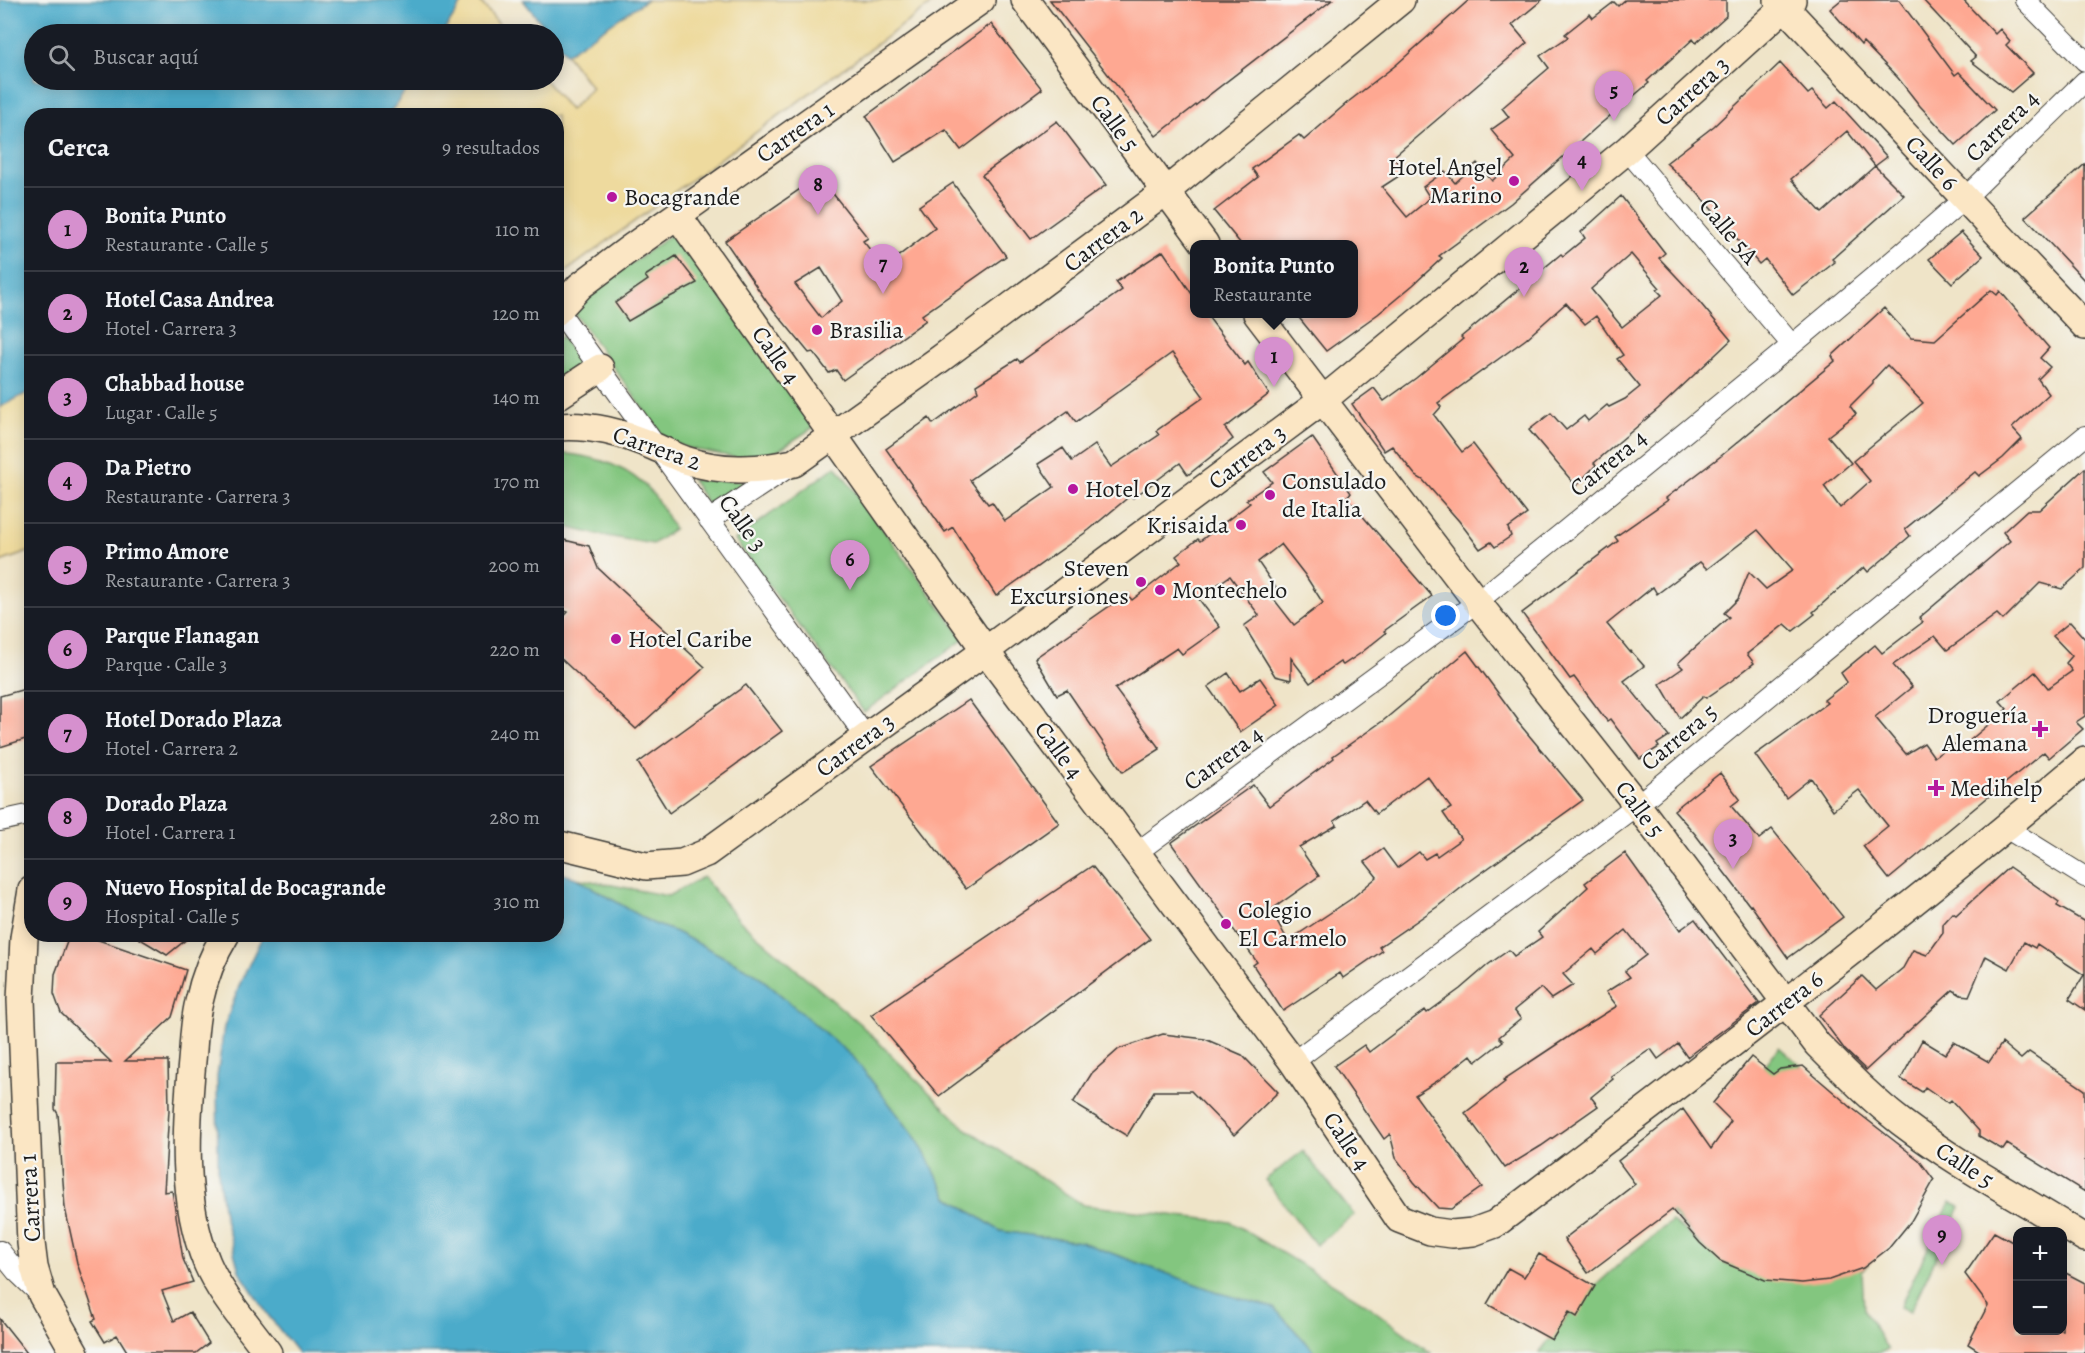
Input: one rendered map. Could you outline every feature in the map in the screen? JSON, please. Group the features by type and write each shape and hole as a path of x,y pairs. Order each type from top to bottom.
{"street":[{"name":"Carrera 1","path":"564,303 580,286 981,0"},
{"name":"Calle 5","path":"1025,0 1202,240"},
{"name":"Carrera 2","path":"709,520 834,436 1165,192 1401,0"},
{"path":"2025,0 2085,61"},
{"name":"Carrera 3","path":"564,846 646,866 682,863 706,853 986,651 1323,400 1627,150 1785,2"},
{"name":"Calle 6","path":"1785,2 2085,326"},
{"name":"Carrera 4","path":"1136,853 1477,602 1792,345 1965,198 2085,81"},
{"name":"Calle 5A","path":"1627,150 1792,345"},
{"name":"Calle 4","path":"678,216 986,651 1293,1062 1399,1220 1430,1231 1452,1234 1473,1232"},
{"name":"Calle 5","path":"1260,318 1477,602 1637,805 1785,1004 1824,1051 1851,1079 1901,1122 1992,1183 2085,1238"},
{"name":"Calle 3","path":"564,320 866,737"},
{"path":"564,392 600,368"},
{"name":"Carrera 2","path":"564,427 611,431 710,467 766,469 794,464"},
{"name":"Carrera 5","path":"1293,1062 1637,805 2085,436"},
{"name":"Carrera 6","path":"1473,1232 1495,1224 1785,1004 2007,828 2085,761"},
{"path":"0,821 24,816"},
{"path":"2007,828 2085,876"},
{"name":"Carrera 1","path":"24,938 21,1000 31,1243 34,1267 42,1296 75,1353"},
{"path":"222,942 206,974 198,1004 194,1034 187,1108 192,1209 207,1263 219,1287 268,1353"},
{"path":"0,1251 42,1296"}],"green space":[{"path":"675,232 814,427 766,458 738,458 687,448 665,439 573,311 588,295"},
{"path":"564,340 581,363 564,378"},
{"path":"564,454 609,463 632,475 652,493 674,529 653,544 564,527"},
{"path":"836,466 964,639 864,712 735,540"},
{"path":"692,480 753,481 711,509"},
{"path":"703,877 740,921 860,1024 965,1128 1083,1205 1231,1222 1363,1302 1431,1353 1316,1353 1274,1308 1220,1293 1081,1242 1000,1231 948,1197 918,1141 854,1058 755,973 676,932 652,923 576,878 668,896"},
{"path":"1779,1047 1925,1173 1903,1225 1862,1271 1864,1310 1888,1350 1878,1353 1539,1353 1579,1301 1628,1256 1672,1221 1726,1264 1742,1268 1710,1249 1666,1207 1737,1121 1729,1113"},
{"path":"1303,1151 1354,1215 1316,1245 1265,1180"},
{"path":"1950,1202 1960,1207 1910,1312 1900,1307"}],"sand":[{"path":"464,0 479,0 499,24 448,24"},
{"name":"Bocagrande","path":"646,0 937,0 564,273 564,108 393,108 406,90 553,90 570,110 592,88 566,54"},
{"path":"24,395 24,553 0,562 0,407"}],"water":[{"path":"0,0 464,0 448,24 24,24 24,90 406,90 393,108 24,108 24,395 0,407"},
{"path":"523,0 646,0 566,54 564,52 564,24 542,24"},
{"path":"564,874 576,878 652,923 676,932 755,973 854,1058 918,1141 948,1197 1000,1231 1081,1242 1220,1293 1274,1308 1316,1353 298,1353 268,1315 239,1271 224,1215 218,1173 217,1077 224,1027 241,981 260,942 564,942"}],"building":[{"path":"1050,0 1332,0 1156,136"},
{"path":"1469,0 1542,0 1512,25 1527,43 1393,157 1405,172 1382,187 1407,217 1430,198 1423,187 1445,171 1455,183 1477,163 1492,181 1515,159 1491,130 1509,117 1502,108 1549,68 1540,56 1568,37 1565,34 1590,14 1593,18 1614,2 1618,6 1625,0 1726,0 1726,16 1696,43 1693,39 1647,81 1649,83 1511,203 1439,256 1442,258 1378,314 1326,351 1299,318 1358,318 1358,240 1238,240 1214,211 1258,177 1252,169 1299,135 1304,140 1396,65"},
{"path":"1841,0 1899,0 1955,75 1959,72 1995,110 1956,145 1898,78 1863,42 1861,45 1830,9"},
{"path":"1923,0 1963,0 1995,34 2000,29 2010,41 2006,45 2033,73 2011,92 1971,61 1976,57"},
{"path":"991,24 1042,89 961,150 946,130 895,162 866,116"},
{"path":"1780,63 1808,94 1812,91 1828,108 1836,101 1887,157 1875,166 1904,195 1832,259 1835,262 1793,295 1765,259 1759,264 1694,189 1666,163 1714,126","holes":["1847,131 1875,166 1822,213 1791,179"]},
{"path":"1057,121 1106,185 1031,239 982,175"},
{"path":"2085,164 2085,281 2025,217"},
{"path":"819,176 868,238 863,241 884,267 935,228 919,206 953,183 1006,256 922,315 926,320 843,380 836,370 829,373 813,352 809,353 767,302 725,241","holes":["821,268 842,301 821,318 795,284"]},
{"path":"1621,196 1665,253 1659,258 1731,340 1658,409 1594,463 1596,465 1576,486 1529,430 1551,413 1566,430 1584,416 1588,421 1607,405 1609,407 1625,399 1640,387 1617,359 1623,355 1596,316 1585,324 1566,303 1526,339 1438,403 1441,407 1434,415 1462,452 1473,444 1527,514 1508,528 1511,536 1495,547 1491,542 1480,549 1459,521 1423,480 1416,476 1392,446 1384,451 1352,404 1374,388 1384,401 1416,378 1463,339 1461,337 1561,254 1563,256 1585,238 1581,232","holes":["1631,254 1660,288 1657,290 1662,295 1622,327 1591,289"]},
{"path":"1961,232 1983,256 1952,283 1929,259"},
{"path":"1163,251 1190,291 1190,318 1209,318 1245,365 1248,362 1269,394 1225,428 1233,439 1188,475 1180,463 1133,498 1131,495 1089,530 996,596 953,527 945,532 886,449 929,418 933,424 978,391 976,385 1017,359 1020,362 1122,290 1116,282","holes":["1172,353 1204,397 1156,431 1159,435 1111,467 1095,445 1072,461 1063,448 1038,464 1054,487 1005,521 992,502 988,504 970,480 1068,411 1076,422"]},
{"path":"676,256 697,283 628,321 615,303 648,280 645,276"},
{"path":"1991,290 1997,295 2000,291 2049,348 2040,358 2050,367 2038,379 2049,394 2012,428 2022,439 2003,458 1979,476 1975,472 1905,529 1910,536 1868,572 1864,567 1813,612 1815,614 1793,631 1785,624 1747,654 1754,663 1706,698 1704,696 1680,718 1660,684 1683,668 1678,663 1729,617 1724,613 1738,599 1749,572 1766,589 1793,570 1758,530 1707,569 1700,562 1657,594 1653,587 1607,624 1644,666 1624,681 1669,736 1657,744 1659,747 1640,759 1610,719 1607,721 1574,677 1570,679 1522,613 1618,541 1615,537 1668,500 1666,498 1721,456 1835,361 1832,356 1884,308 1911,338 1935,340","holes":["1887,365 1923,403 1853,461 1870,481 1840,508 1824,486 1851,463 1828,436 1856,414 1850,406"]},
{"path":"1312,437 1351,493 1346,497 1432,596 1384,631 1386,633 1361,653 1343,665 1340,662 1310,683 1291,658 1291,680 1275,676 1244,626 1259,615 1230,576 1198,598 1220,627 1182,654 1177,648 1115,689 1160,749 1123,772 1067,690 1057,695 1035,658 1127,594 1132,600 1181,562 1176,556 1250,503 1246,500 1272,482 1264,472","holes":["1281,544 1323,603 1294,625 1269,593 1276,588 1258,562"]},
{"path":"2085,468 2085,568 2062,589 2040,583 2003,620 1997,614 1947,650 1935,636 1893,665 1912,687 1875,717 1906,754 1924,743 1934,757 1953,744 1962,747 2007,709 2000,701 2035,672 2048,688 2072,671 2066,663 2072,656 2053,636 2070,622 2085,639 2085,716 2076,722 2083,729 2049,758 2044,752 1889,879 1863,846 1888,826 1859,790 1833,810 1811,778 1786,798 1755,755 1827,703 1824,700 1847,682 1841,673 1875,645 1882,653 1923,622 1919,618 2010,541 2003,532 2027,510 2039,510"},
{"name":"Hotel Caribe","path":"564,540 589,546 598,568 705,667 636,729 564,662 564,616 568,612 564,611"},
{"path":"1467,651 1517,721 1583,800 1379,947 1382,951 1343,978 1340,973 1283,1011 1253,965 1257,962 1171,843 1253,785 1269,806 1384,720","holes":["1427,776 1451,808 1443,813 1461,839 1437,856 1435,853 1425,859 1419,852 1397,868 1383,849 1365,862 1377,877 1351,899 1288,941 1271,910 1319,876 1299,847 1337,825 1334,821 1365,800 1376,814"]},
{"path":"1228,673 1240,691 1260,678 1279,705 1240,732 1208,687"},
{"path":"746,685 782,731 669,813 638,763"},
{"path":"24,689 24,740 0,747 0,696"},
{"path":"969,700 1059,823 966,889 871,766"},
{"path":"1720,773 1740,799 1731,806 1759,839 1772,829 1843,917 1788,958 1751,905 1674,810"},
{"path":"1625,853 1680,930 1695,919 1759,1003 1687,1057 1678,1044 1658,1059 1651,1049 1611,1076 1613,1079 1591,1097 1598,1106 1505,1168 1465,1113 1505,1082 1503,1080 1617,1006 1606,992 1630,977 1625,971 1646,955 1626,930 1597,954 1593,949 1563,974 1573,985 1551,999 1541,988 1514,1010 1521,1019 1499,1037 1503,1041 1476,1062 1471,1055 1415,1095 1482,1187 1451,1209 1438,1208 1396,1158 1390,1134 1384,1139 1334,1066 1364,1045 1369,1052 1425,1010 1427,1013 1460,989 1509,950 1514,956 1542,937 1538,932 1588,887 1585,883"},
{"path":"1092,866 1150,939 939,1096 871,1015"},
{"path":"2009,867 2059,902 2057,906 2085,922 2085,1010 2069,999 2084,975 2037,944 2035,948 2024,942 2009,969 1986,956 1969,996 1961,995 1953,990 1866,1070 1845,1050 1819,1015 1862,976 1876,990 1903,968 1913,950 1927,955 1943,933 1943,924 1953,913 1956,915"},
{"path":"67,942 104,942 186,970 172,1017 125,1061 168,1061 169,1110 164,1192 172,1191 183,1259 193,1282 162,1291 174,1321 190,1312 209,1343 196,1353 128,1353 117,1335 105,1342 92,1321 96,1319 77,1263 65,1208 58,1114 55,1109 56,1062 111,1062 61,1013 54,994 55,974"},
{"path":"145,942 183,942 167,955"},
{"path":"1163,1034 1205,1039 1242,1055 1278,1092 1234,1135 1191,1091 1154,1091 1127,1136 1073,1103 1092,1073 1119,1049"},
{"path":"1922,1040 1945,1054 1954,1042 1989,1062 2002,1043 2021,1059 2029,1052 2085,1090 2085,1192 2007,1144 2003,1150 1979,1136 1979,1131 1951,1100 1948,1103 1925,1087 1922,1092 1901,1079"},
{"path":"1751,1057 1773,1074 1780,1069 1803,1066 1919,1160 1934,1180 1911,1221 1889,1248 1863,1268 1829,1280 1802,1283 1765,1280 1720,1261 1700,1243 1672,1210 1588,1273 1564,1239 1635,1184 1618,1161 1683,1109 1711,1149 1731,1121 1713,1103"},
{"path":"1994,1232 2013,1242 2013,1335 2067,1335 2067,1274 2085,1283 2085,1353 1982,1353 1968,1344 1988,1305 1965,1274"},
{"path":"1539,1254 1595,1286 1577,1317 1569,1312 1552,1340 1487,1304 1508,1268 1524,1277"},
{"path":"0,1319 27,1353 0,1353"}],"place":[{"name":"Primo Amore","path":"1614,121"},
{"name":"Hotel Angel Marino","path":"1514,181"},
{"name":"Da Pietro","path":"1582,191"},
{"name":"Bocagrande","path":"612,197"},
{"name":"Dorado Plaza","path":"818,215"},
{"name":"Hotel Dorado Plaza","path":"883,294"},
{"name":"Hotel Casa Andrea","path":"1524,297"},
{"name":"Brasilia","path":"817,330"},
{"name":"Bonita Punto","path":"1274,387"},
{"name":"Hotel Oz","path":"1073,489"},
{"name":"Consulado de Italia","path":"1270,495"},
{"name":"Krisaida","path":"1241,525"},
{"name":"Steven Excursiones","path":"1141,582"},
{"name":"Parque Flanagan","path":"850,590"},
{"name":"Montechelo","path":"1160,590"},
{"name":"Hotel Caribe","path":"616,639"},
{"name":"Droguería Alemana","path":"2040,729"},
{"name":"Medihelp","path":"1936,788"},
{"name":"Chabbad house","path":"1733,869"},
{"name":"Colegio El Carmelo","path":"1226,924"},
{"name":"Nuevo Hospital de Bocagrande","path":"1942,1265"}]}
